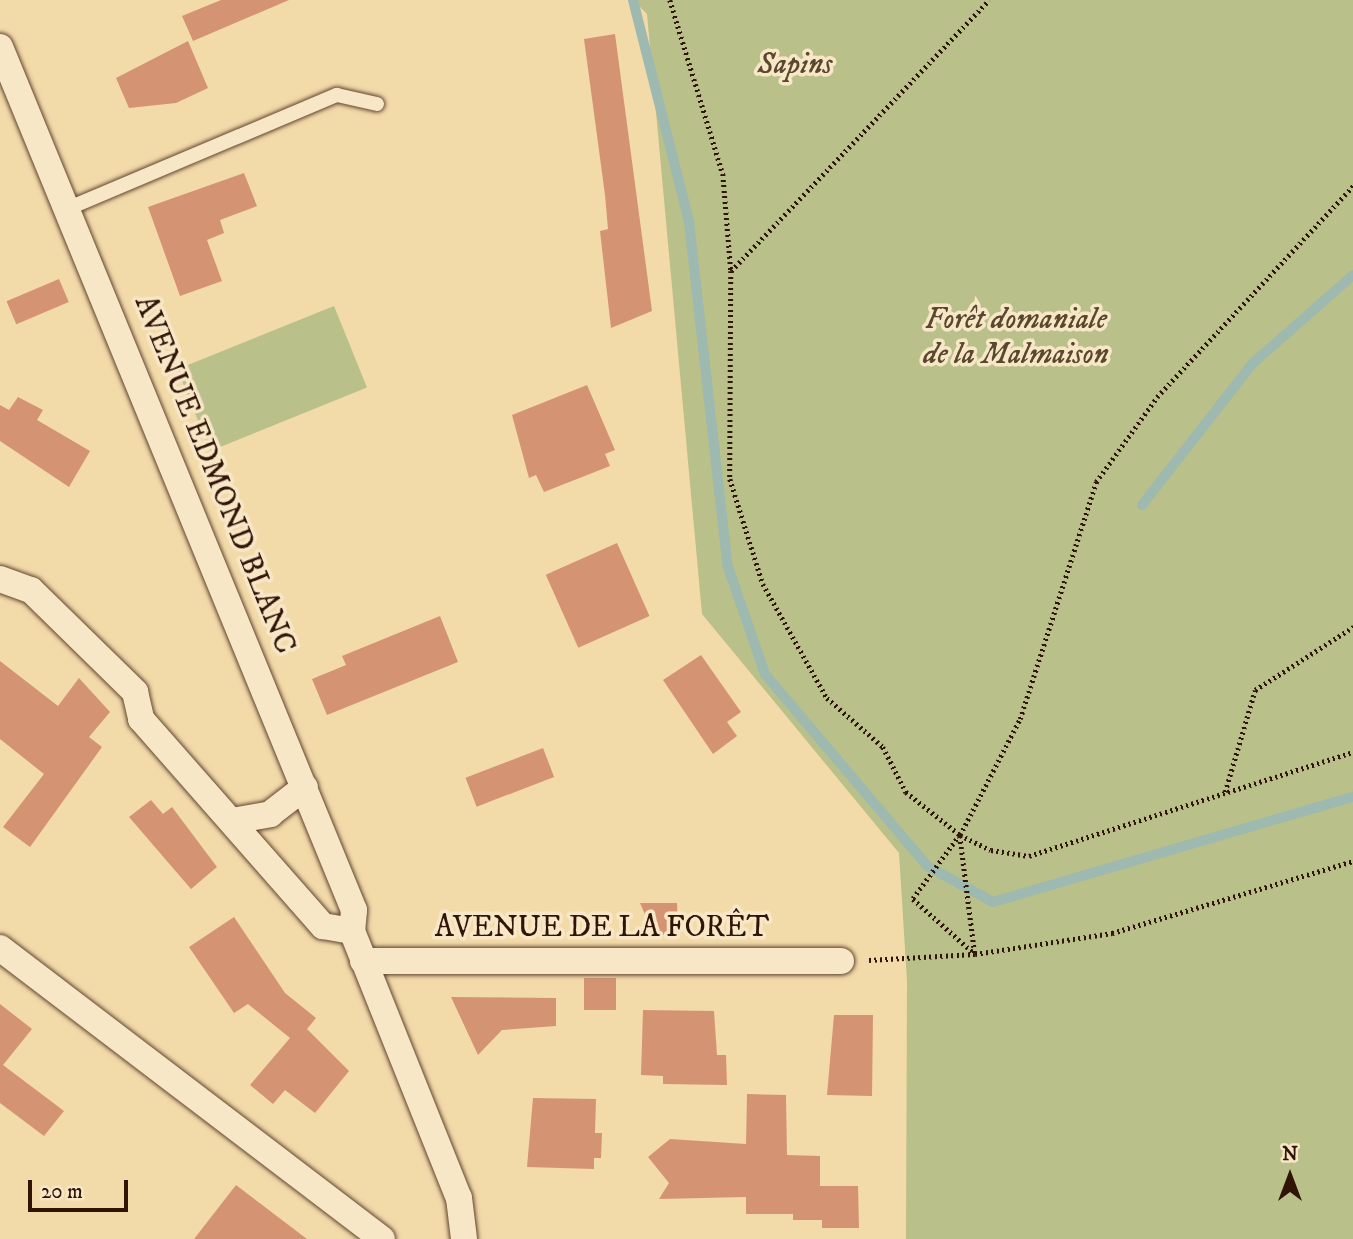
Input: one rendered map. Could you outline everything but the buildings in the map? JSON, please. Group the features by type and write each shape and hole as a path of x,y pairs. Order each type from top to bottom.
{"street":[{"name":"AVENUE EDMOND BLANC","path":"0,47 69,208 354,910 352,931 459,1198 464,1239"},
{"path":"0,579 31,590 135,692 141,719 323,926 352,931"},
{"path":"226,814 270,814 304,787"},
{"path":"0,948 382,1239"},
{"name":"AVENUE DE LA FORÊT","path":"363,961 841,961"}],"lane":[{"path":"69,208 337,95 377,104"}],"path":[{"path":"670,0 723,174 732,271 730,479 763,584 827,698 883,747 906,792 960,835 991,850 1029,856 1353,752"},
{"path":"732,271 989,0"},
{"path":"975,954 913,899 960,835 1020,719 1096,482 1157,397 1353,186"},
{"path":"1225,792 1255,690 1353,627"},
{"path":"960,835 975,954"},
{"path":"841,961 975,954 1112,933 1353,861"}],"green space":[{"name":"Forêt domaniale de la Malmaison","path":"633,0 1353,0 1353,1239 906,1239 907,981 899,853 702,614 647,14"},
{"path":"334,306 367,388 210,451 177,369"}],"waterway":[{"path":"633,0 689,222 728,567 765,674 927,866 993,902 1353,797"},
{"path":"1142,505 1253,363 1353,275"}],"park label":[{"name":"Sapins","path":"795,65"}]}
